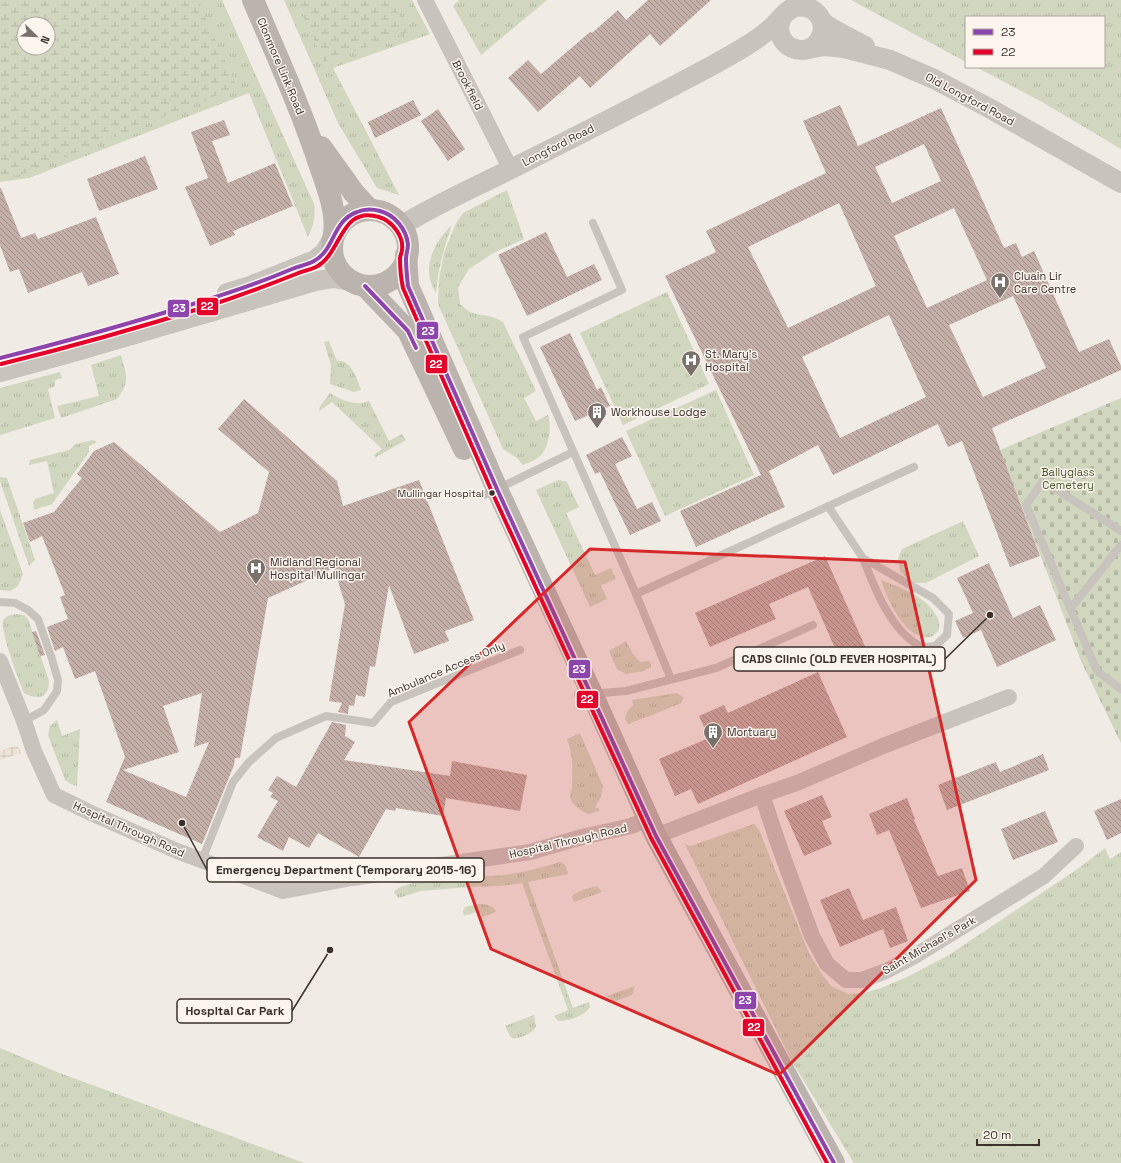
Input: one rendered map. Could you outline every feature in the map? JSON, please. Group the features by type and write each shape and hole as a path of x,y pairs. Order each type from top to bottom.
{"main road":[{"name":"Clonmore Link Road","path":"253,0 309,132 333,210 335,227 333,237"},
{"name":"Clonmore Link Road","path":"309,132 354,193 369,209"},
{"path":"360,284 376,286 392,278 398,272 408,250 406,237 401,226 392,217 381,211 369,209 358,211 348,216 340,224 333,237 331,248 337,267 343,275 360,284 408,331 491,492 647,826 684,889 834,1163"},
{"path":"406,255 408,286 491,492"}],"street":[{"name":"Brookfield","path":"425,0 511,170"},
{"path":"716,63 762,36 792,8 801,6 808,7 820,13 838,32 890,60"},
{"path":"792,8 779,28 780,35 784,42 800,48 817,43 821,37 823,29 820,13"},
{"name":"Old Longford Road","path":"716,63 760,48 800,48 824,46 844,48 890,60 934,79 989,108 1121,182"},
{"name":"Longford Road","path":"401,226 419,215 511,170 716,63"},
{"path":"0,358 174,310 250,286 315,260 324,253 333,237"},
{"path":"0,372 321,280 334,278 360,284"},
{"name":"Hospital Through Road","path":"0,660 24,720 34,751 54,795 97,816 202,860 283,891 352,878 530,852 582,837 631,826 647,826"},
{"path":"647,826 762,795 797,783 883,746 1009,696"},
{"name":"Saint Michael's Park","path":"762,795 812,936 827,964 846,980 862,980 886,971 913,957 1044,876 1076,846"}],"lane":[{"path":"593,223 622,290 523,337 636,594 671,679"},
{"path":"491,492 573,452"},
{"path":"636,594 914,467"},
{"path":"1121,531 1043,481 1026,506 1097,671 1121,689"},
{"path":"828,506 863,558 872,584 892,620 904,634 921,647 935,646 947,634 949,614 933,598 863,558"},
{"path":"1071,608 1121,545"},
{"path":"0,602 16,603 28,610 38,619 58,680 57,690 44,710 24,720"},
{"path":"585,694 626,691 716,668 813,625"},
{"name":"Ambulance Access Only","path":"202,860 233,782 249,762 276,738 326,716 373,723 391,702 520,650"}],"highlighted area":[{"path":"590,549 905,562 976,880 779,1075 491,949 409,722"}],"green space":[{"path":"0,0 222,0 314,204 313,225 308,237 249,93 29,178 0,182"},
{"path":"8,0 197,0 237,87 23,174 0,178 0,8"},
{"path":"284,0 412,0 430,34 333,68 399,195 377,188 338,123"},
{"path":"296,0 391,0 408,32 324,62"},
{"path":"459,0 547,0 481,55 453,6"},
{"path":"851,0 1121,0 1121,149 1042,102 978,68 1105,68 1105,16 965,16 965,61"},
{"path":"507,190 524,239 495,252 469,269 458,287 460,304 466,309 503,322 536,391 524,398 536,421 548,415 550,426 549,438 545,450 538,458 523,465 517,458 503,449 438,304 439,280 444,253 456,223 463,213"},
{"path":"452,225 438,275 436,293 431,284 429,275 431,256 440,239"},
{"path":"667,292 709,384 623,425 580,333"},
{"path":"329,341 337,361 342,361 350,366 361,390 354,392 330,384 331,365 324,342"},
{"path":"121,355 126,373 126,382 117,399 61,418 57,406 99,396 91,365"},
{"path":"60,372 62,378 55,380 55,386 48,389 55,418 0,435 0,388"},
{"path":"716,390 754,475 665,516 626,431"},
{"path":"330,393 349,402 359,403 369,401 389,441 402,434 406,440 376,457 374,455 382,449 332,402 319,411 320,406"},
{"name":"Ballyglass Cemetery","path":"1121,398 1121,743 1081,661 1000,450"},
{"path":"93,440 97,442 89,446 89,452 52,504 34,510 33,502 35,499 54,493 47,461 29,465 30,460 69,450 76,444"},
{"path":"0,477 7,478 35,560 29,566 0,481"},
{"path":"558,480 567,482 579,507 566,513 595,575 611,568 616,579 601,585 607,599 590,607 536,490"},
{"path":"0,510 23,574 18,586 10,591 0,590"},
{"path":"963,521 979,556 926,583 910,581 900,571 898,558 902,549"},
{"path":"881,580 913,594 931,608 940,625 934,635 923,637 908,629 891,605"},
{"path":"10,615 24,615 28,619 49,681 45,695 33,697 24,693 14,668 4,635 3,621"},
{"path":"626,641 633,654 640,662 650,661 651,667 644,671 626,674 617,669 609,651"},
{"path":"677,693 684,698 681,703 628,724 625,719 627,712 633,705 632,700"},
{"path":"57,720 62,736 80,729 77,786 65,780 48,735 50,726"},
{"path":"580,733 603,786 601,797 595,807 600,809 599,811 588,814 577,807 570,797 572,787 572,767 567,739"},
{"path":"754,824 759,830 809,953 831,986 848,994 864,993 881,988 907,977 949,955 1079,868 1105,848 1110,859 1121,852 1121,1163 854,1163 791,1060 685,844 690,846"},
{"path":"560,862 566,866 568,874 528,882 573,1008 589,1002 590,1007 588,1010 567,1020 558,1021 554,1016 568,1010 522,883 500,886 421,891 398,898 394,892 402,887 414,883 449,878 512,874"},
{"path":"597,886 602,892 574,902 572,897 574,894"},
{"path":"479,904 491,906 496,912 482,917 479,911 464,916 463,911 465,907"},
{"path":"635,986 632,995 613,1002 607,996"},
{"path":"534,1015 536,1027 531,1032 513,1039 510,1036 505,1026"},
{"path":"0,1048 57,1072 304,1163 0,1163"}],"shaded area":[{"path":"18,745 21,753 0,760 0,751"}],"building":[{"path":"648,0 711,0 660,46 650,34 590,88 580,76 538,112 508,78 528,60 541,74 618,10 626,20"},
{"path":"413,100 421,115 375,138 368,122"},
{"path":"840,105 858,146 941,108 1004,248 1016,243 1022,257 1034,251 1079,352 1109,339 1121,366 1121,370 992,428 1040,556 1010,567 962,441 948,447 938,424 833,475 818,445 769,471 785,507 696,547 680,511 761,475 665,276 716,252 706,231 826,173 803,121","holes":["924,144 941,181 892,203 875,167","839,203 876,286 788,328 748,247","954,208 987,280 927,308 894,236","1013,296 1046,368 983,397 949,325","889,315 926,397 840,438 802,357"]},
{"path":"438,109 465,149 448,161 421,121"},
{"path":"224,120 230,135 212,141 228,183 275,163 293,206 233,231 235,235 210,246 185,187 208,178 191,132"},
{"path":"145,156 158,189 99,211 87,179"},
{"path":"0,188 21,238 35,233 38,239 96,217 119,274 88,286 82,272 28,293 19,269 10,272 0,245"},
{"path":"546,232 567,277 594,264 602,280 527,316 498,255"},
{"path":"570,333 597,390 601,387 610,406 575,421 540,347"},
{"path":"244,399 337,481 343,506 419,480 474,620 445,631 449,641 414,654 389,585 375,667 370,666 365,697 356,695 354,706 349,705 348,714 338,712 342,703 329,701 345,604 334,568 268,598 240,758 235,758 234,765 202,844 106,802 125,757 95,671 75,679 63,647 55,651 47,627 68,619 60,597 65,595 42,536 30,542 23,523 54,512 82,478 77,474 94,451 114,442 220,532 258,513 269,472 218,429","holes":["202,693 194,747 209,742 186,797 123,770 179,752 163,706"]},
{"path":"622,437 632,456 615,464 637,509 652,502 661,521 630,535 600,472 595,474 586,455"},
{"path":"825,556 868,653 842,664 808,587 769,604 776,619 710,647 695,613"},
{"path":"989,563 1013,618 1040,605 1056,640 997,667 981,630 963,638 955,621 973,613 957,578"},
{"path":"36,631 45,655 40,656 32,632"},
{"path":"818,672 847,737 698,804 691,789 675,796 659,759 709,738 699,716 724,705 728,713"},
{"path":"332,722 346,725 345,736 355,742 344,760 450,776 452,761 527,775 520,811 446,798 443,816 396,808 395,811 386,809 359,857 318,833 309,848 289,837 283,851 257,837 278,801 270,797 273,793 268,790 277,776 296,787"},
{"path":"1043,754 1049,770 947,810 938,785 996,762 1000,772"},
{"path":"822,795 832,817 822,821 832,844 804,856 784,811"},
{"path":"907,798 915,819 914,820 938,876 962,868 970,891 921,908 889,830 877,835 869,814"},
{"path":"1121,799 1121,833 1107,840 1094,811"},
{"path":"1045,811 1058,842 1013,860 1001,829"},
{"path":"849,888 863,920 896,907 908,941 890,948 883,929 840,947 820,900"}],"transit line":[{"name":"23","path":"0,358 78,338 180,308 309,264 321,256 326,250 343,222 349,216 360,211 377,210 395,219 399,223 407,238 406,269 408,286 497,489 656,836 834,1163"},
{"name":"22","path":"1,364 180,315 314,268 325,261 349,224 356,218 366,215 379,217 393,226 399,234 402,245 400,262 403,288 492,492 651,838 827,1163"},
{"name":"23","path":"365,286 408,331 416,348"}],"place":[{"name":"Cluain Lir Care Centre","path":"1000,299"},
{"name":"St. Mary's Hospital","path":"691,377"},
{"name":"Workhouse Lodge","path":"597,429"},
{"name":"Mullingar Hospital","path":"492,493"},
{"name":"Midland Regional Hospital Mullingar","path":"256,585"},
{"name":"CADS Clinic (OLD FEVER HOSPITAL)","path":"990,615"},
{"name":"Mortuary","path":"713,749"},
{"name":"Emergency Department (Temporary 2015-16)","path":"182,823"},
{"name":"Hospital Car Park","path":"330,950"}]}
